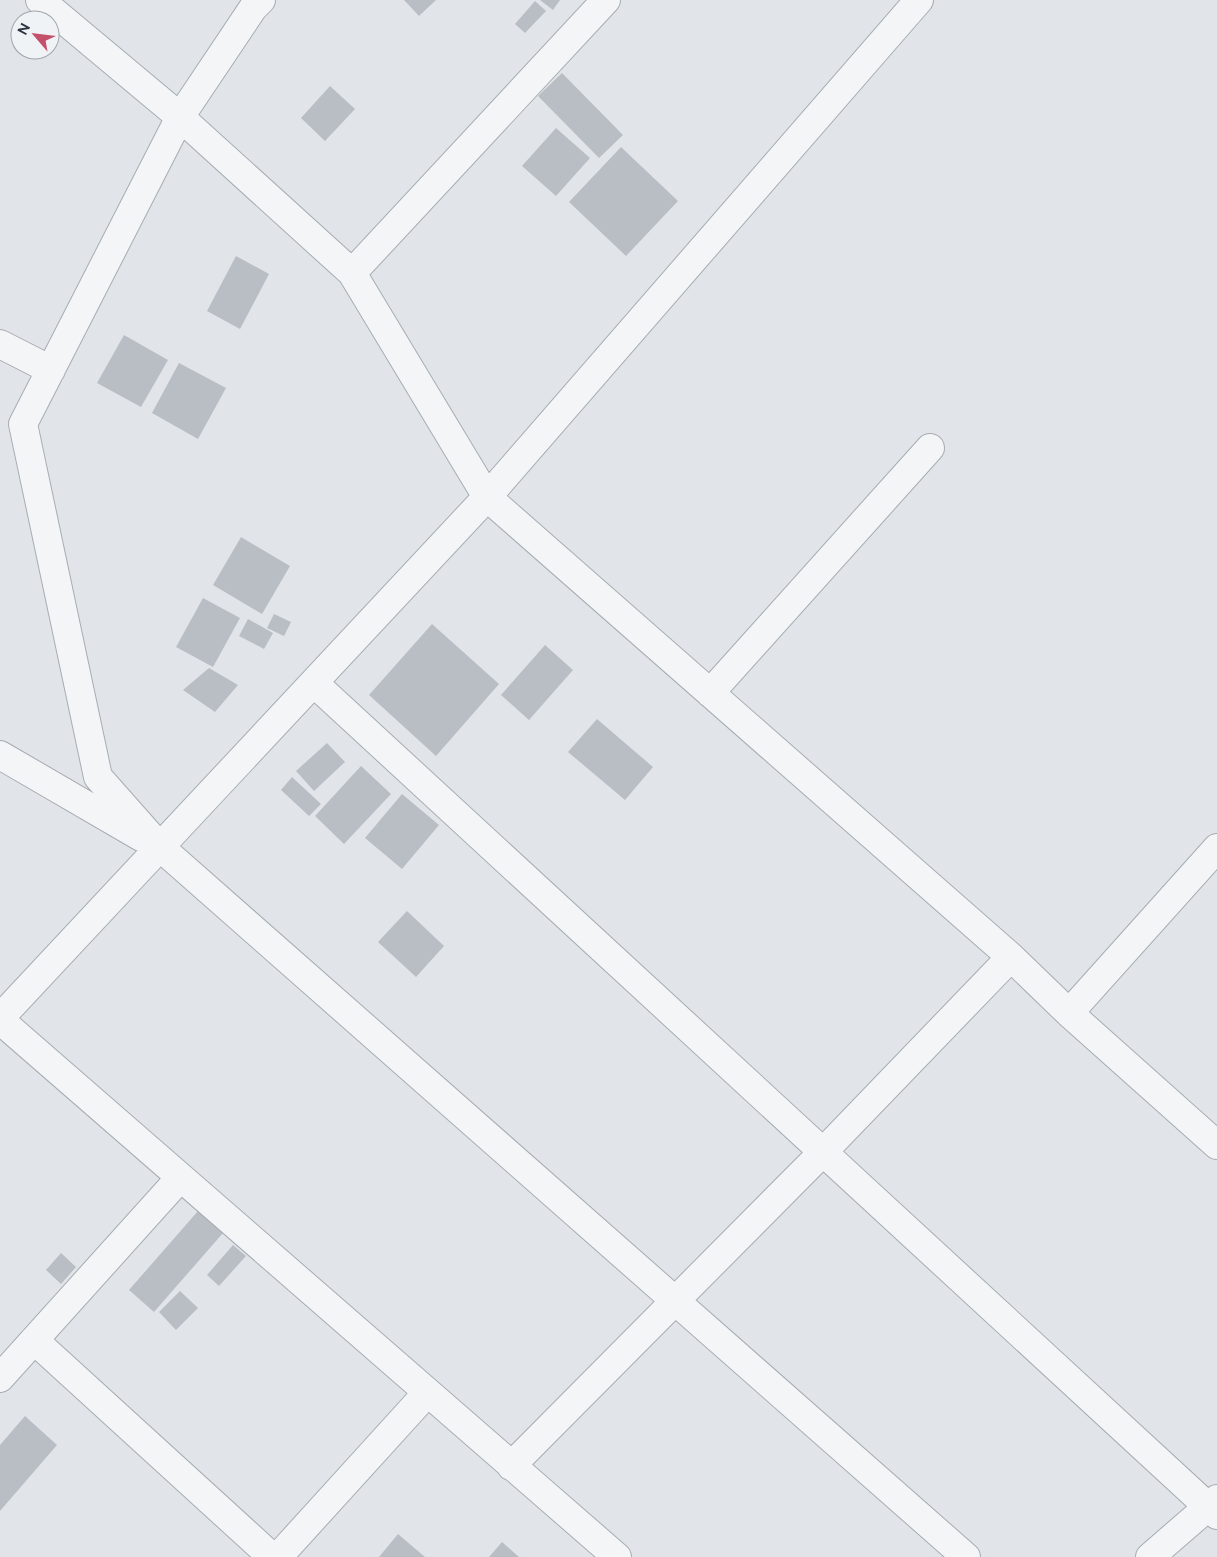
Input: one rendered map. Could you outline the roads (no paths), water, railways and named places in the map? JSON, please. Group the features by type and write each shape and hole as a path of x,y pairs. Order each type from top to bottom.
{"street":[{"path":"40,0 180,118 352,273 487,497 1011,957 1069,1013 1217,1145"},
{"path":"261,0 253,8 180,118 23,424 98,777 160,847 966,1557"},
{"path":"352,273 606,0"},
{"path":"617,1557 180,1178 0,1019 487,497 919,0"},
{"path":"0,344 50,370"},
{"path":"710,693 930,448"},
{"path":"314,683 823,1152 1214,1507 1150,1557"},
{"path":"0,755 160,847"},
{"path":"1069,1013 1217,848"},
{"path":"512,1466 823,1152 1011,957"},
{"path":"0,1378 180,1178"},
{"path":"34,1340 272,1557"},
{"path":"278,1557 427,1392"}]}
